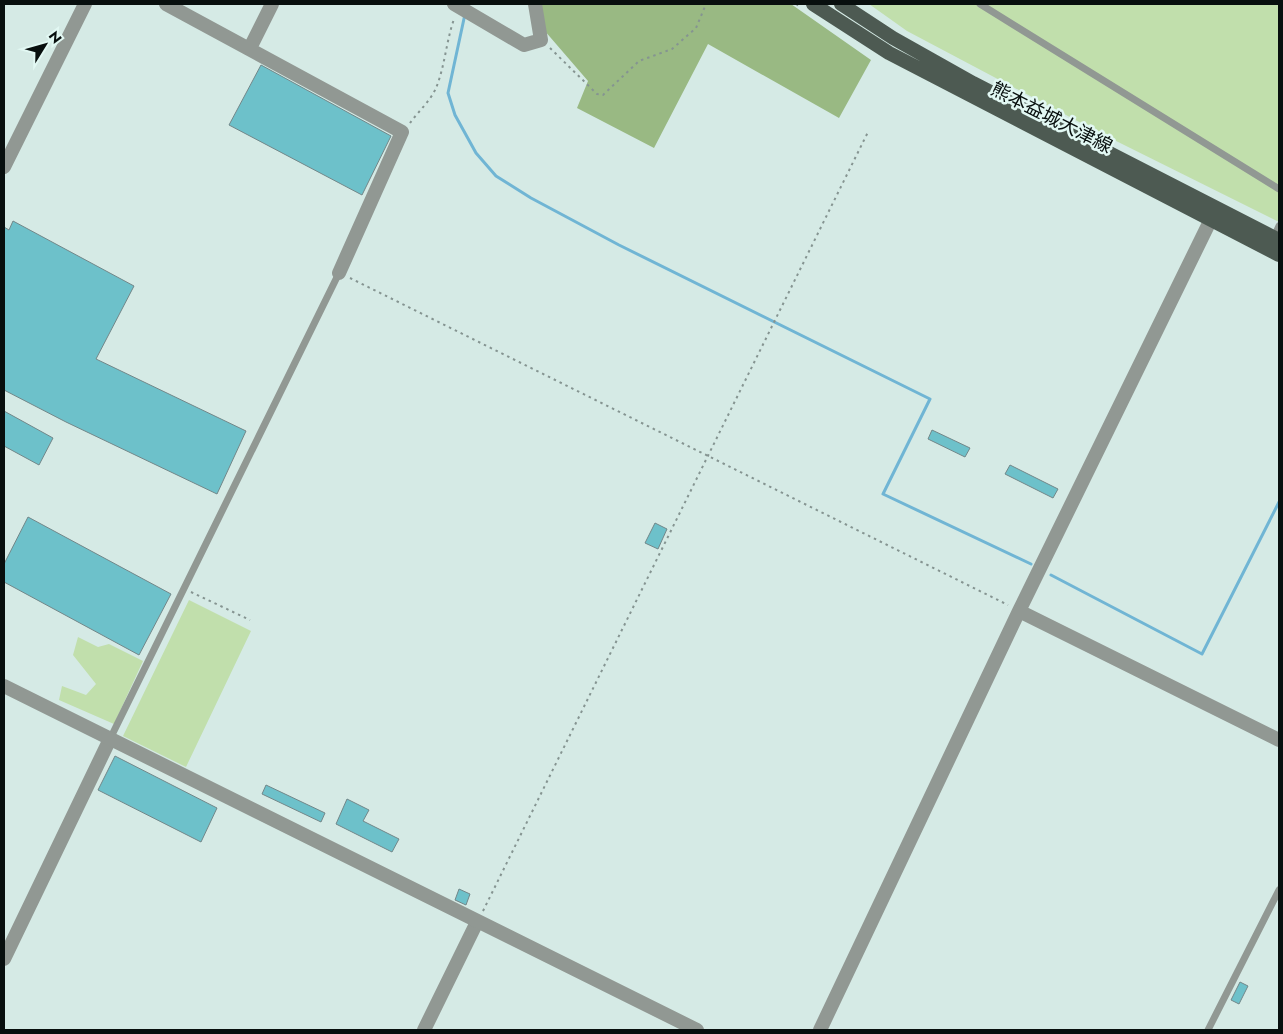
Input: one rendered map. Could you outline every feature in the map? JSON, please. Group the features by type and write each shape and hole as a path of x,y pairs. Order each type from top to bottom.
{"main road":[{"name":"熊本益城大津線","path":"813,4 889,53 1214,214 1278,234"},
{"name":"熊本益城大津線","path":"841,4 893,38 1214,214 1279,255"}],"street":[{"path":"4,167 85,4"},
{"path":"166,4 402,132 339,273"},
{"path":"250,48 272,4"},
{"path":"462,8 524,45 541,40 535,4"},
{"path":"820,1030 1019,611 1214,214"},
{"path":"1019,611 1279,740"},
{"path":"4,686 697,1030"},
{"path":"4,959 110,739"},
{"path":"424,1030 477,922"}],"lane":[{"path":"980,4 1279,189"},
{"path":"110,739 339,273"},
{"path":"1208,1030 1279,890"}],"path":[{"path":"541,40 597,94 603,95 640,61 672,49 696,28 706,4"},
{"path":"402,132 435,90 444,65 446,43 462,8"},
{"path":"477,922 868,132"},
{"path":"339,273 707,458 1019,611"},
{"path":"184,589 250,620"}],"green space":[{"path":"539,4 791,4 871,60 839,118 708,44 654,148 577,108 588,81 544,30"},
{"path":"869,4 1279,4 1279,222 1100,133 907,31"},
{"path":"189,600 251,631 186,767 123,736"},
{"path":"78,637 98,647 109,644 143,661 114,724 59,700 62,686 86,695 96,684 73,655"}],"building":[{"path":"261,65 391,136 362,195 229,125"},
{"path":"13,221 134,286 96,359 246,431 217,494 66,422 4,390 4,227 9,230"},
{"path":"4,411 53,438 39,465 4,446"},
{"path":"932,430 970,448 965,457 928,439"},
{"path":"1010,465 1058,489 1053,498 1005,474"},
{"path":"28,517 171,594 139,655 4,582 4,564"},
{"path":"655,523 667,529 658,549 645,543"},
{"path":"115,756 217,808 201,842 98,790"},
{"path":"266,785 325,813 321,822 262,794"},
{"path":"347,799 369,810 363,821 399,839 392,852 336,824"},
{"path":"459,889 470,894 466,905 455,900"},
{"path":"1240,982 1248,986 1239,1004 1231,1000"}],"waterway":[{"path":"465,14 448,93 455,115 476,153 496,176 531,198 619,245 930,399 883,494 1031,564"},
{"path":"1051,575 1202,654 1279,502"}]}
